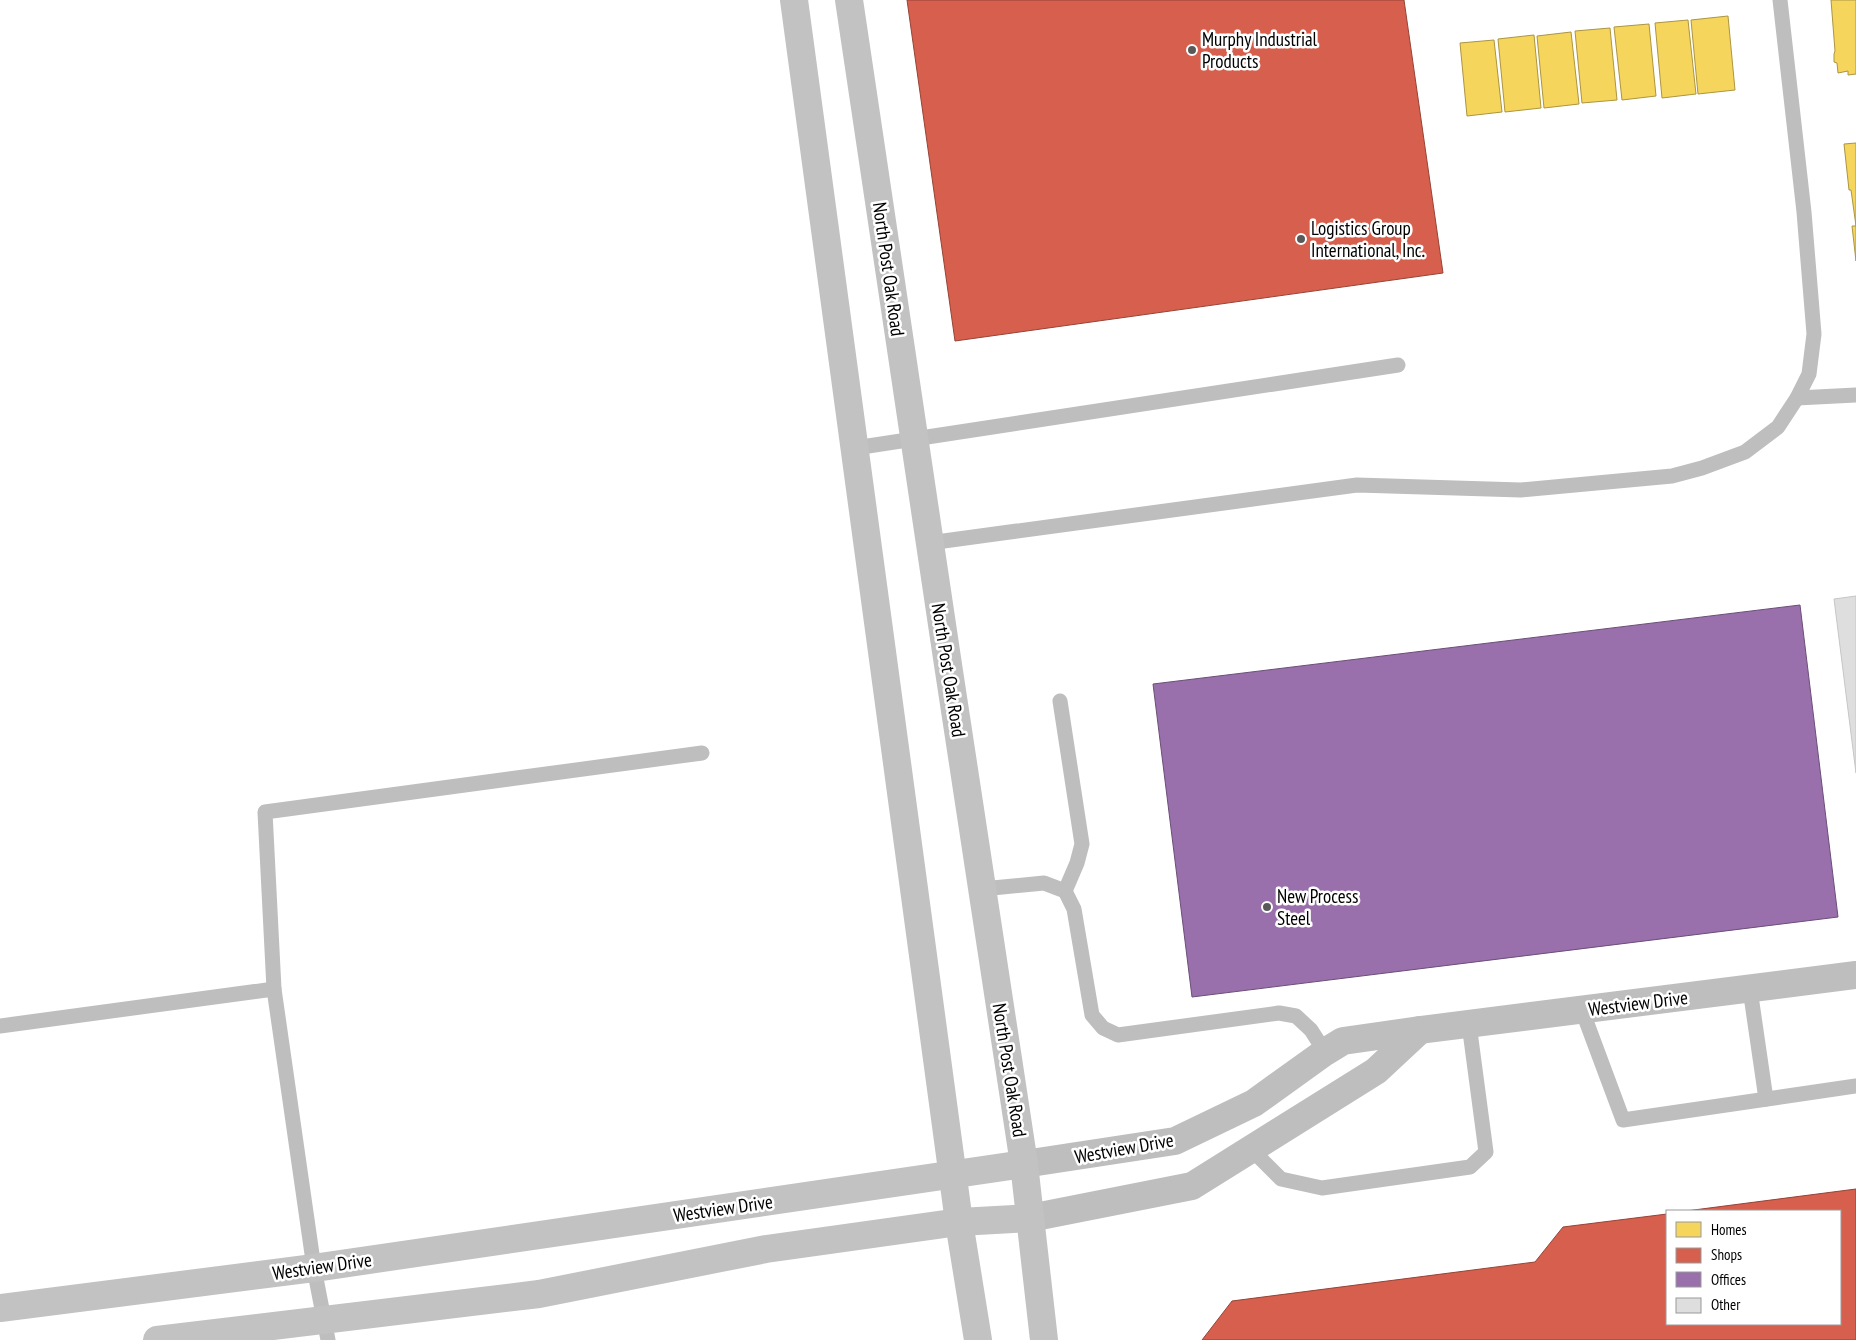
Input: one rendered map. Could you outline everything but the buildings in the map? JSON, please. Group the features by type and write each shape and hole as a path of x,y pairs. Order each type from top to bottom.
{"main road":[{"path":"794,0 974,1339"},
{"name":"North Post Oak Road","path":"849,0 1024,1164 1044,1340"},
{"name":"Westview Drive","path":"0,1308 314,1268 1024,1164"},
{"path":"157,1340 325,1330 539,1294 766,1249 958,1222 1030,1218"}],"street":[{"name":"Westview Drive","path":"1024,1164 1175,1141 1254,1103 1325,1052 1343,1042 1420,1030 1856,975"},
{"path":"1030,1218 1192,1186 1376,1071 1420,1030"}],"lane":[{"path":"929,542 1357,485 1521,490 1672,476 1702,468 1745,452 1778,426 1797,398 1809,374 1814,334 1804,212 1780,0"},
{"path":"855,448 1398,365"},
{"path":"1797,398 1856,394"},
{"path":"1060,701 1082,844 1077,863 1065,891"},
{"path":"325,1330 314,1268 274,988 266,812 702,753"},
{"path":"982,888 1044,883 1065,891 1074,909 1092,1015 1103,1028 1118,1035 1279,1013 1296,1016 1311,1030 1325,1052"},
{"path":"0,1026 274,988"},
{"path":"1750,989 1766,1099"},
{"path":"1582,1010 1623,1120 1856,1086"},
{"path":"1251,1149 1281,1179 1322,1188 1470,1167 1486,1152 1469,1024"}],"place":[{"name":"Murphy Industrial Products","path":"1192,50"},
{"name":"Logistics Group International, Inc.","path":"1301,239"},
{"name":"New Process Steel","path":"1267,907"}]}
